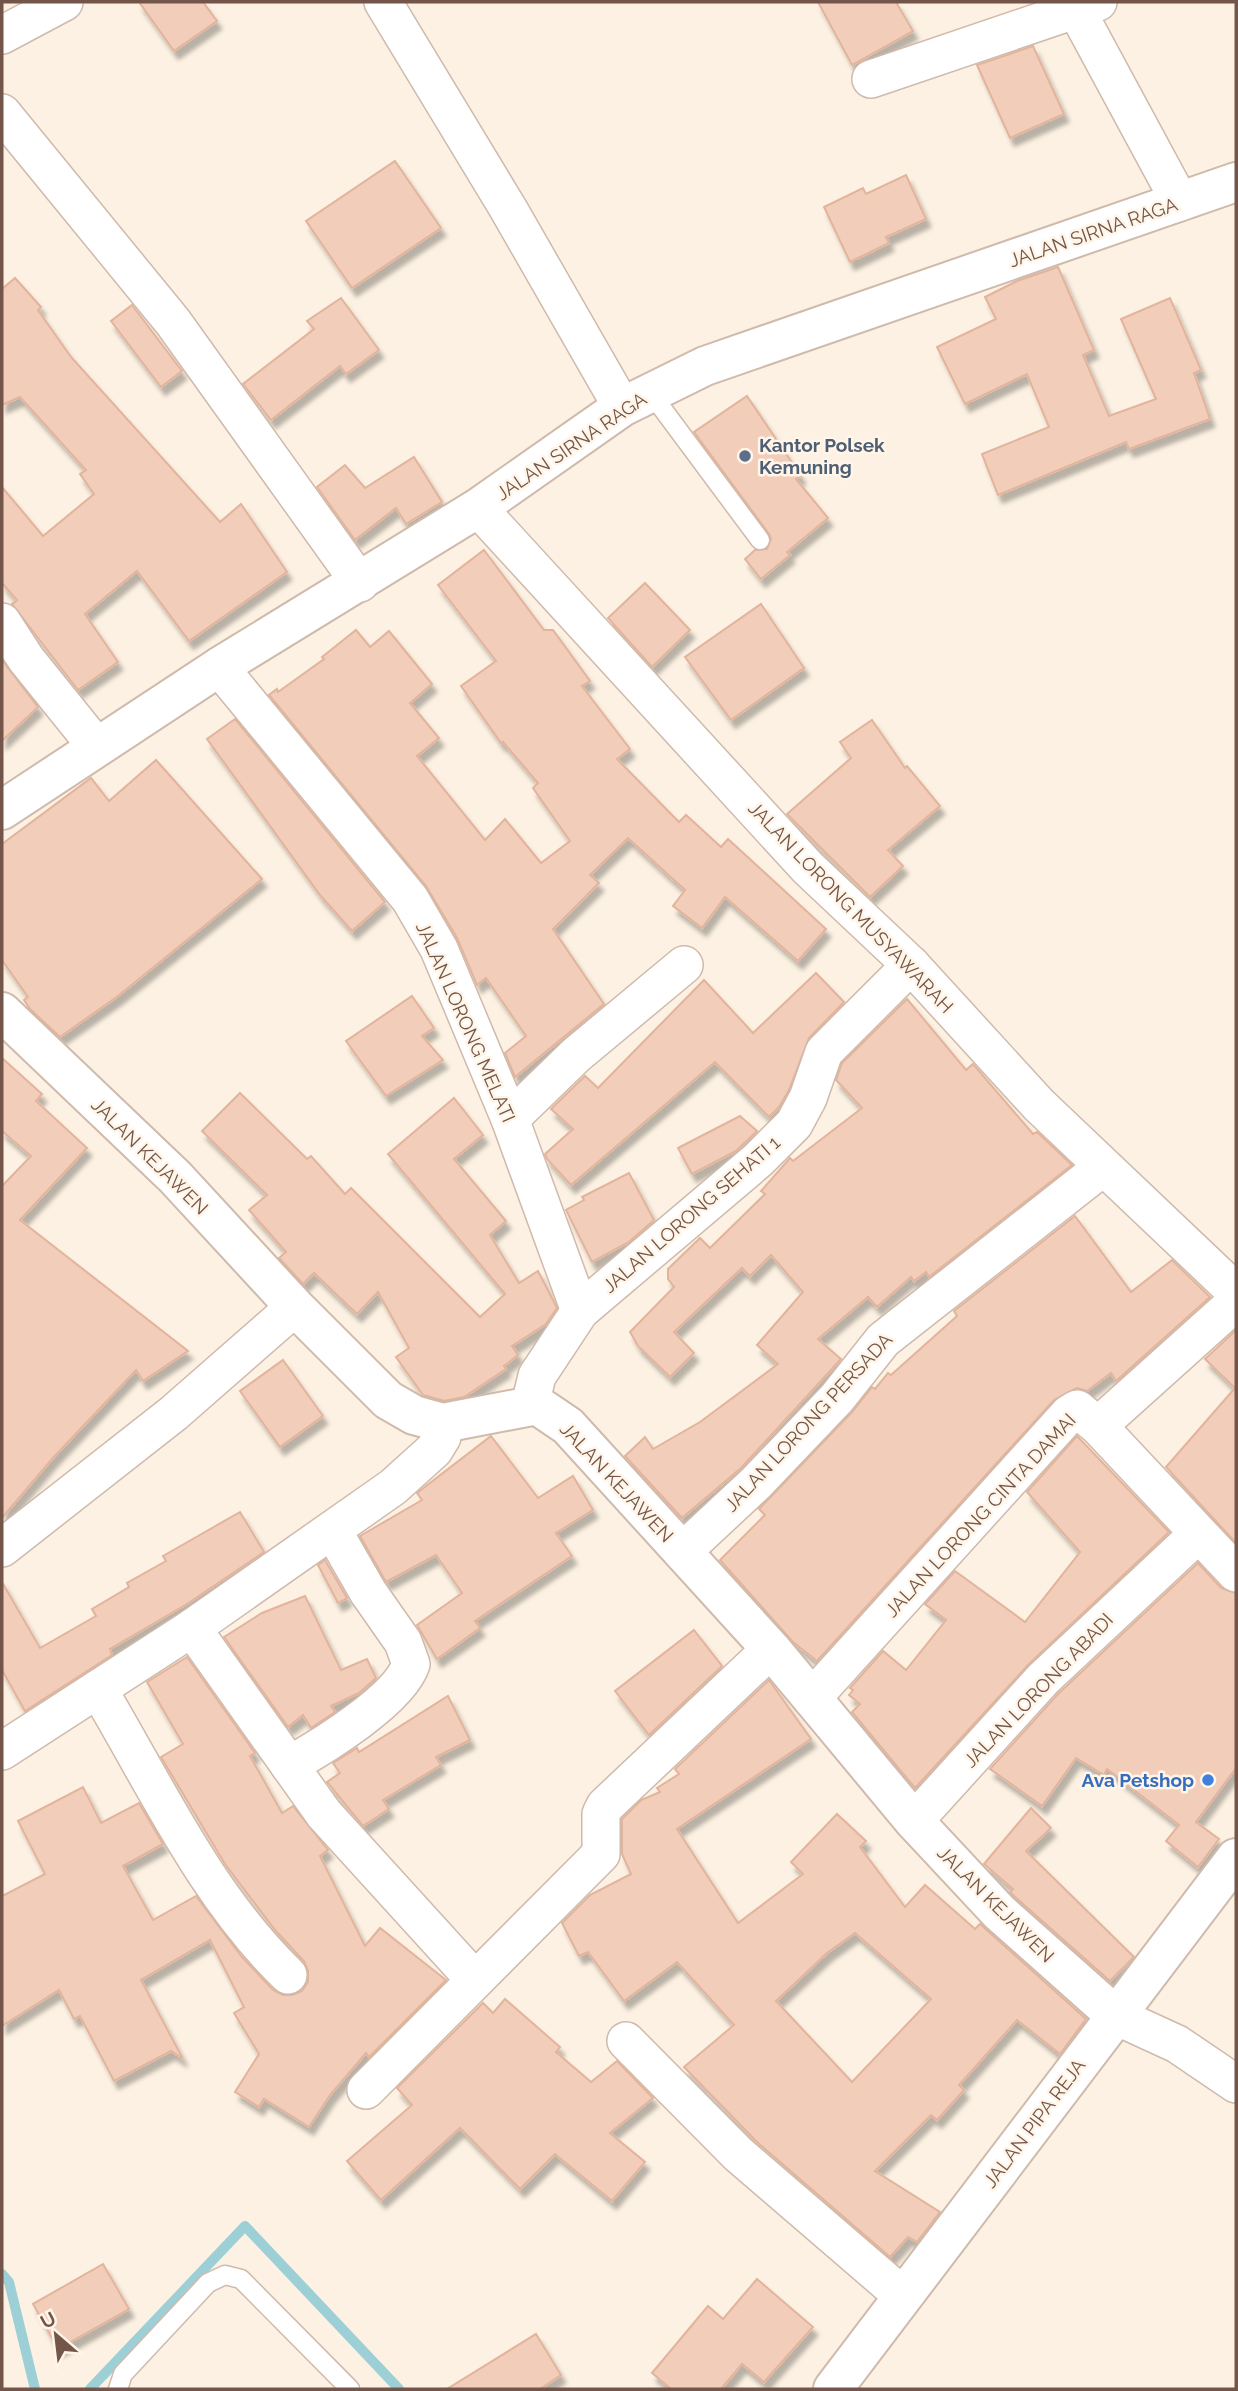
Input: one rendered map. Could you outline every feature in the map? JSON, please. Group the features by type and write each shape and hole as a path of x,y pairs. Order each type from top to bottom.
{"street":[{"path":"383,2 509,210 636,400"},
{"path":"2,35 54,4"},
{"path":"871,79 1082,4 1180,202"},
{"path":"2,113 173,322 360,583"},
{"name":"JALAN SIRNA RAGA","path":"2,810 219,667 360,583 478,508 636,400 705,366 1236,182"},
{"name":"JALAN LORONG MUSYAWARAH","path":"478,508 808,868 911,965 1039,1105 1236,1292"},
{"path":"2,622 26,659 96,746"},
{"name":"JALAN LORONG MELATI","path":"219,667 410,898 439,949 510,1119 580,1311"},
{"path":"510,1119 576,1055 684,965"},
{"name":"JALAN LORONG SEHATI 1","path":"530,1405 537,1376 580,1311 758,1160 794,1124 808,1098 824,1052 911,965"},
{"name":"JALAN KEJAWEN","path":"2,1012 175,1177 295,1307 388,1400 414,1415 443,1423 530,1405 545,1408 568,1426 771,1648 914,1821 999,1912 1116,2016"},
{"name":"JALAN LORONG PERSADA","path":"682,1552 756,1483 837,1398 883,1340 1103,1167"},
{"path":"1098,1426 1236,1303"},
{"path":"2,1548 174,1413 295,1307"},
{"name":"JALAN LORONG CINTA DAMAI","path":"813,1697 1069,1414 1077,1409 1098,1426 1236,1573"},
{"path":"2,1751 192,1628 332,1531 417,1467 442,1437 443,1423"},
{"path":"289,1765 353,1725 402,1681 411,1664 403,1642 368,1592 332,1531"},
{"name":"JALAN LORONG ABADI","path":"914,1821 1052,1670 1198,1534"},
{"path":"192,1628 324,1814 475,1980"},
{"path":"366,2090 601,1854 601,1814 605,1806 771,1648"},
{"path":"97,1689 173,1819 249,1936 288,1975"},
{"name":"JALAN PIPA REJA","path":"832,2389 1236,1858"},
{"path":"1116,2016 1177,2044 1236,2084"},
{"path":"626,2040 738,2154 904,2296"}],"lane":[{"path":"636,400 760,540"},
{"path":"118,2389 123,2374 208,2283 225,2275 240,2279 350,2389"}],"building":[{"path":"139,2 203,2 217,21 174,51"},
{"path":"818,2 896,2 913,31 852,65"},
{"path":"1033,46 1064,114 1010,138 977,65"},
{"path":"395,161 441,228 352,288 306,221"},
{"path":"906,175 926,219 886,237 889,243 850,262 824,207 863,188 866,194"},
{"path":"1058,267 1094,350 1083,355 1109,416 1156,399 1121,319 1170,298 1201,370 1194,373 1210,419 1129,449 1126,442 998,495 982,454 1049,427 1027,374 965,404 937,347 996,319 985,297 1017,281"},
{"path":"15,278 41,307 38,310 71,357 220,522 241,504 287,572 189,641 137,571 85,614 118,662 78,690 12,604 17,600 2,583 2,487 43,536 94,494 80,474 86,470 20,397 2,405 2,289"},
{"path":"341,298 379,350 346,374 340,366 271,420 243,384 314,329 307,321"},
{"path":"132,305 182,371 161,387 111,321"},
{"name":"Kantor Polsek Kemuning","path":"747,396 801,476 796,479 828,518 787,552 790,555 761,579 745,559 755,550 767,549 771,539 769,534 694,432"},
{"path":"414,457 442,502 406,524 396,508 355,540 317,487 345,465 365,488"},
{"path":"484,550 544,630 553,630 590,681 582,686 630,749 617,759 679,822 686,815 721,847 728,839 826,929 798,961 725,897 702,928 673,906 685,890 628,838 590,875 599,883 553,929 604,1004 515,1077 505,1053 526,1036 486,978 477,985 457,938 426,886 269,695 277,689 278,692 324,659 322,657 356,630 370,647 389,631 432,684 410,703 439,738 417,756 485,840 505,819 541,863 570,841 533,788 538,783 503,742 501,743 461,686 496,661 438,585"},
{"path":"645,583 690,630 652,667 608,618"},
{"path":"761,604 804,668 731,720 685,657"},
{"path":"2,660 38,707 2,741"},
{"path":"235,719 385,902 352,931 320,895 207,739"},
{"path":"872,720 905,768 907,766 940,806 888,850 903,866 870,897 787,814 851,758 840,742"},
{"path":"156,760 262,879 118,996 60,1037 30,1009 24,1000 28,997 2,960 2,844 91,778 109,801"},
{"path":"816,973 844,1002 809,1038 789,1090 769,1117 715,1062 571,1185 547,1159 545,1154 573,1129 551,1109 585,1076 598,1088 704,980 753,1033"},
{"path":"412,996 434,1028 422,1036 443,1060 386,1096 346,1041"},
{"path":"907,999 966,1070 973,1064 1033,1134 1037,1132 1072,1165 929,1277 926,1272 914,1281 911,1277 877,1307 868,1297 818,1339 841,1359 741,1468 682,1518 625,1456 645,1437 653,1449 700,1422 778,1364 757,1345 803,1292 771,1255 750,1276 742,1268 674,1332 694,1353 670,1377 638,1346 630,1332 674,1287 668,1279 668,1269 700,1238 710,1248 765,1194 761,1191 790,1158 793,1161 862,1108 836,1080 842,1063"},
{"path":"2,1058 42,1094 36,1101 87,1148 20,1220 188,1351 143,1381 136,1370 52,1459 2,1518 2,1186 31,1156 2,1131"},
{"path":"240,1093 307,1159 311,1156 345,1194 351,1188 480,1317 505,1294 388,1154 454,1098 483,1135 454,1159 506,1221 490,1235 519,1283 538,1271 557,1308 546,1324 512,1346 518,1355 504,1366 506,1369 464,1397 444,1401 423,1395 396,1357 409,1348 378,1292 357,1314 314,1273 303,1284 279,1258 286,1252 249,1210 267,1195 202,1131"},
{"path":"740,1116 757,1131 736,1151 692,1174 678,1148"},
{"path":"629,1173 654,1220 629,1242 592,1262 566,1210 584,1200 582,1197"},
{"path":"1075,1216 1131,1292 1172,1260 1210,1297 1116,1381 1111,1373 1087,1391 1077,1388 1054,1400 817,1661 793,1642 720,1560 765,1515 759,1509 852,1412 872,1387 875,1389 888,1373 891,1375 957,1316 954,1311"},
{"path":"1236,1330 1236,1543 1166,1467 1235,1388 1205,1359"},
{"path":"283,1360 323,1416 280,1447 240,1391"},
{"path":"491,1436 538,1498 573,1476 593,1510 556,1533 572,1556 475,1621 480,1628 437,1659 417,1625 462,1593 436,1555 386,1582 360,1536 422,1500 417,1493"},
{"path":"1077,1436 1169,1532 1029,1664 915,1788 852,1712 860,1704 849,1695 853,1690 850,1688 883,1651 906,1670 946,1620 925,1604 955,1571 1025,1622 1080,1552 1027,1492"},
{"path":"240,1512 264,1552 187,1604 110,1649 112,1655 25,1711 2,1670 2,1582 40,1648 96,1616 92,1609 129,1587 127,1583 166,1561 163,1556"},
{"path":"325,1560 347,1598 338,1603 318,1565"},
{"path":"1198,1563 1221,1588 1236,1593 1236,1768 1196,1822 1219,1839 1198,1867 1166,1841 1179,1825 1107,1769 1104,1775 1076,1758 1042,1806 990,1769 1058,1694"},
{"path":"305,1596 341,1670 367,1659 376,1678 359,1693 331,1706 335,1712 311,1728 303,1715 288,1727 224,1637 262,1613"},
{"path":"694,1630 722,1666 649,1735 615,1691"},
{"path":"187,1657 255,1753 250,1756 282,1813 293,1806 328,1850 320,1856 365,1946 380,1928 446,1980 369,2057 366,2053 330,2095 309,2127 264,2099 259,2107 235,2092 259,2054 234,2013 244,2007 210,1940 141,1980 183,2059 171,2051 114,2081 80,2016 74,2019 59,1990 2,2026 2,1896 45,1874 18,1821 83,1787 101,1823 139,1803 163,1844 123,1866 153,1920 196,1896 242,1957 273,1990 283,1995 292,1995 302,1991 308,1982 304,1961 275,1930 225,1864 161,1757 183,1744 147,1682"},
{"path":"769,1680 811,1739 677,1829 738,1923 803,1874 791,1862 837,1814 866,1841 860,1847 905,1907 925,1885 975,1929 980,1924 1086,2019 1060,2054 1017,2020 959,2085 964,2090 937,2120 931,2115 875,2171 940,2212 917,2242 908,2237 890,2257 757,2142 684,2067 734,2025 677,1962 624,2001 588,1952 579,1956 562,1923 590,1895 631,1874 622,1854 622,1819 641,1800 660,1792 657,1788 679,1774 675,1769","holes":["855,1933 931,1999 852,2082 776,2001 827,1953"]},
{"path":"448,1696 470,1740 436,1757 441,1765 383,1800 389,1809 363,1826 327,1782 340,1773 333,1763 357,1748 359,1752"},
{"path":"1031,1808 1051,1828 1026,1851 1134,1957 1110,1981 1014,1896 1010,1892 1013,1889 984,1864"},
{"path":"505,1999 560,2047 556,2052 591,2082 617,2061 653,2098 610,2133 645,2162 612,2201 555,2154 520,2189 460,2128 381,2200 347,2161 412,2105 397,2088 483,2003 493,2013"},
{"path":"103,2264 129,2309 58,2349 33,2304"},
{"path":"757,2279 813,2327 764,2382 742,2364 721,2389 671,2389 652,2373 708,2306 723,2319"},
{"path":"536,2334 561,2375 540,2389 447,2389"}],"waterway":[{"path":"90,2389 245,2226 399,2389"},
{"path":"2,2274 9,2282 35,2389"}],"place":[{"name":"Kantor Polsek Kemuning","path":"745,456"},
{"name":"Ava Petshop","path":"1208,1780"}]}
